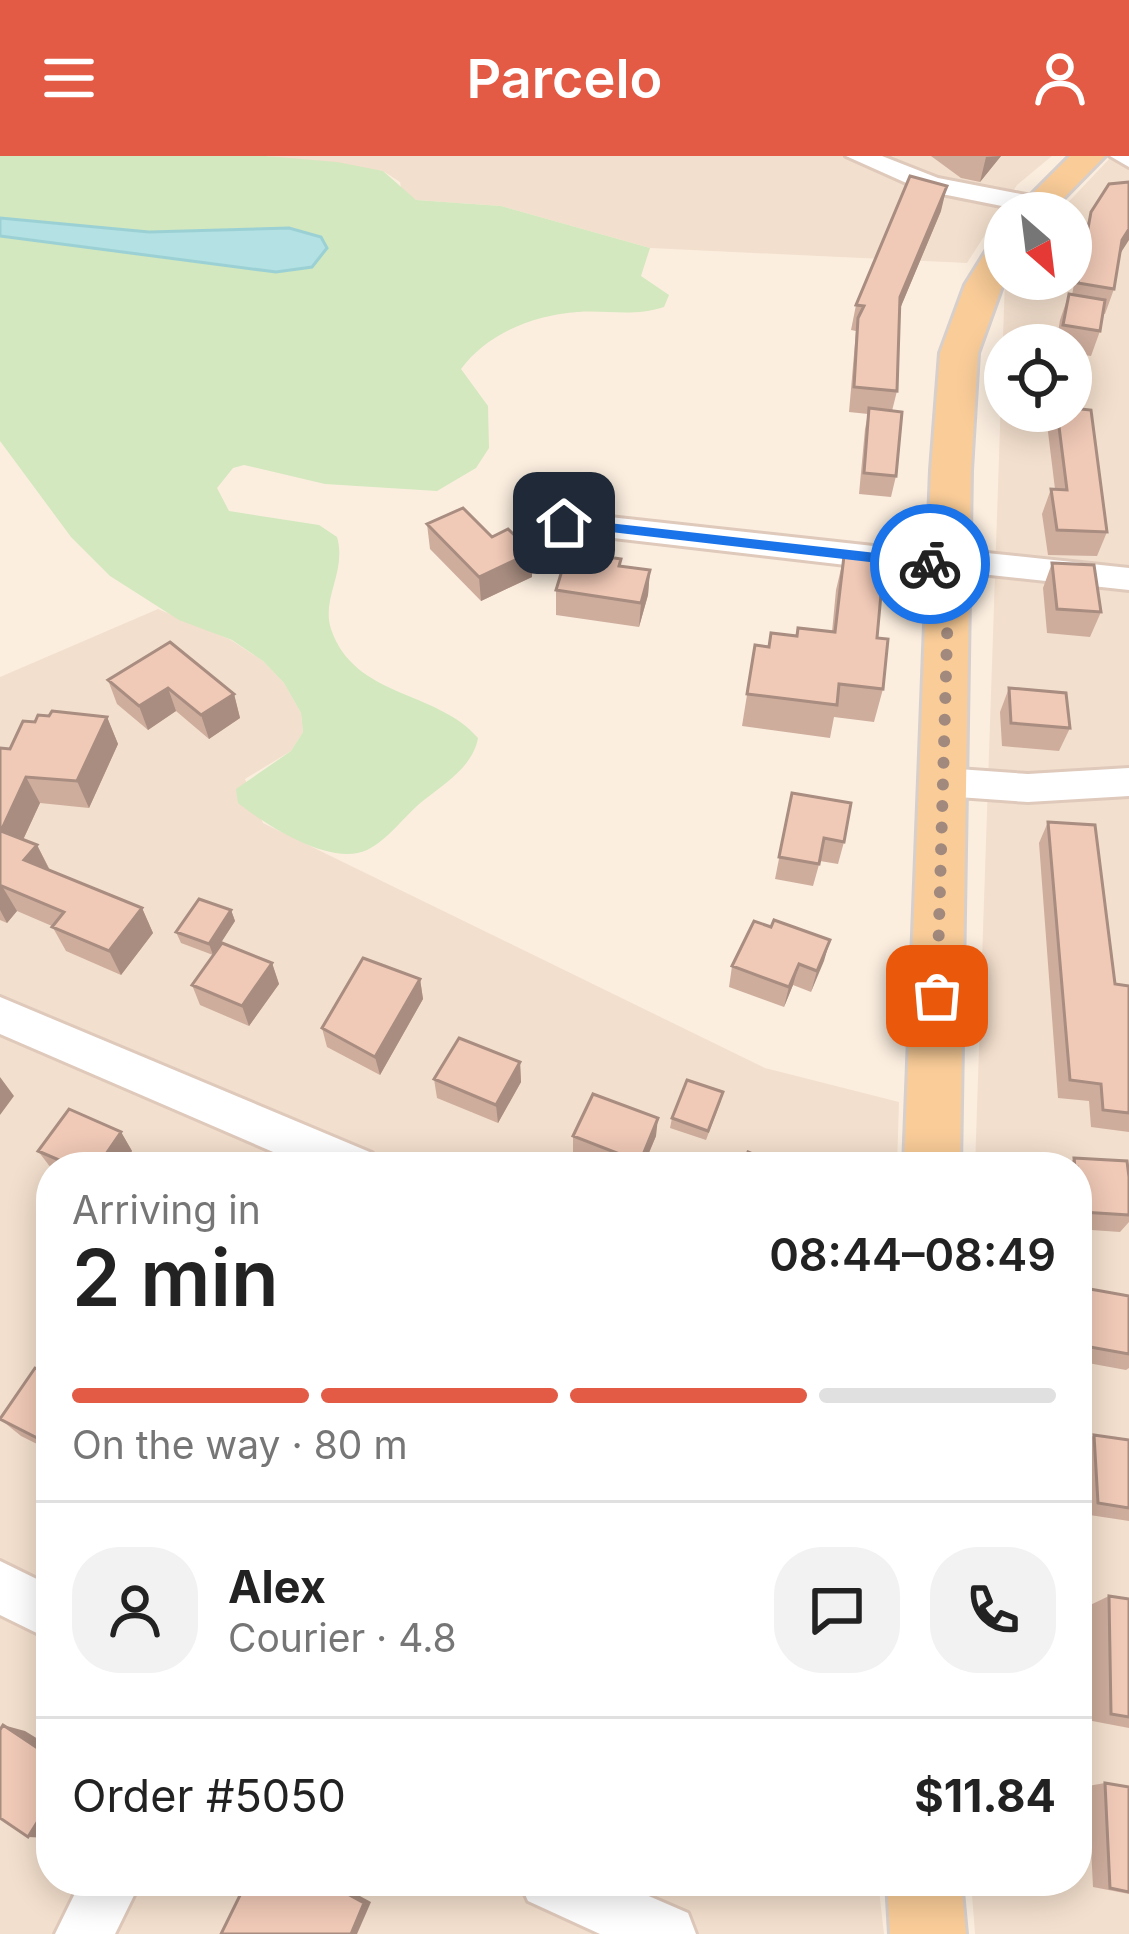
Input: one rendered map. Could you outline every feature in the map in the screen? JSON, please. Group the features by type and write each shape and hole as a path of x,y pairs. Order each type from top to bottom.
{"main road":[{"path":"1051,192 1089,156"},
{"path":"932,1152 959,353 984,283"},
{"path":"925,1896 928,1934"}],"street":[{"path":"860,156 932,184 984,197"},
{"path":"564,523 1129,578"},
{"path":"944,782 1028,788 1129,782"},
{"path":"0,1016 321,1152"},
{"path":"0,1587 36,1606"},
{"path":"84,1934 104,1896"},
{"path":"582,1896 667,1934"}],"shaded area":[{"path":"265,156 1052,156 1013,192 984,192 984,236 967,263 650,248 501,206 416,200 402,193 400,182 383,171"},
{"path":"1112,156 1129,156 1129,1934 975,1934 972,1896 1092,1896 1092,1152 976,1152 1000,432 1092,432 1092,324 1003,324 1004,300 1092,300 1092,192 1078,192"},
{"path":"158,609 231,640 263,661 284,683 301,713 303,732 291,751 245,779 263,823 765,1068 899,1102 897,1152 36,1152 36,1896 880,1896 884,1934 0,1934 0,677"}],"green space":[{"path":"0,156 265,156 337,162 383,171 416,200 501,206 650,248 641,276 669,295 664,307 545,317 498,336 472,356 461,369 488,406 489,448 476,468 437,491 325,484 244,465 233,468 217,488 229,511 319,525 337,537 339,562 329,618 342,652 377,681 441,710 478,738 471,757 457,773 367,850 352,854 317,848 281,832 238,803 236,789 291,751 303,732 301,713 284,683 232,640 179,620 110,576 71,537 0,441 0,236 276,272 289,228 149,232 0,218"}],"water":[{"path":"0,218 149,232 289,228 321,237 327,248 312,267 276,272 0,236"}],"building":[{"path":"910,176 947,186 900,297 897,391 854,387 858,318 864,306 856,305"},
{"path":"1129,182 1129,229 1122,240 1114,289 1092,285 1092,210 1109,184"},
{"path":"1068,300 1105,300 1100,331 1092,330 1092,324 1063,324"},
{"path":"869,408 902,412 896,476 864,473"},
{"path":"1092,418 1107,532 1057,530 1051,489 1067,490 1060,432 1092,432"},
{"path":"463,508 492,537 508,529 532,552 479,577 427,524"},
{"path":"568,551 621,559 619,566 650,570 641,603 556,590"},
{"path":"844,556 884,561 877,638 888,639 883,689 839,684 837,705 747,694 755,645 769,647 771,633 797,636 798,628 835,632"},
{"path":"1052,563 1094,565 1101,612 1057,609"},
{"path":"170,642 234,694 201,715 168,688 139,706 108,680"},
{"path":"1009,688 1066,693 1070,728 1011,723"},
{"path":"52,711 107,717 77,781 26,777 1,831 37,845 24,860 142,908 109,951 52,927 64,912 0,889 0,748 10,749 23,721 35,722 38,715 49,716"},
{"path":"792,793 851,803 844,842 824,838 819,864 779,857"},
{"path":"1048,822 1095,825 1115,984 1129,986 1129,1113 1103,1110 1101,1084 1070,1080"},
{"path":"199,899 231,910 209,944 176,932"},
{"path":"774,920 830,940 817,971 799,964 789,987 732,966 754,921 771,927"},
{"path":"222,943 272,963 242,1006 192,985"},
{"path":"363,958 420,979 375,1057 322,1028"},
{"path":"459,1038 520,1062 496,1105 434,1079"},
{"path":"687,1080 723,1092 708,1131 672,1118"},
{"path":"593,1094 658,1118 644,1152 614,1152 573,1136"},
{"path":"69,1109 121,1132 107,1152 38,1151"},
{"path":"1092,1159 1127,1161 1129,1215 1092,1213"},
{"path":"1092,1289 1129,1296 1129,1354 1092,1347"},
{"path":"35,1368 36,1368 36,1437 0,1419"},
{"path":"1094,1435 1129,1440 1129,1508 1098,1503"},
{"path":"1109,1596 1129,1599 1129,1717 1111,1714"},
{"path":"3,1725 36,1747 36,1824 28,1837 0,1818"},
{"path":"1105,1783 1129,1787 1129,1892 1110,1888"},
{"path":"240,1896 351,1896 364,1903 351,1934 221,1934"}],"way so far":[{"path":"930,564 949,566 937,996"}],"route":[{"path":"564,523 930,564"}]}
